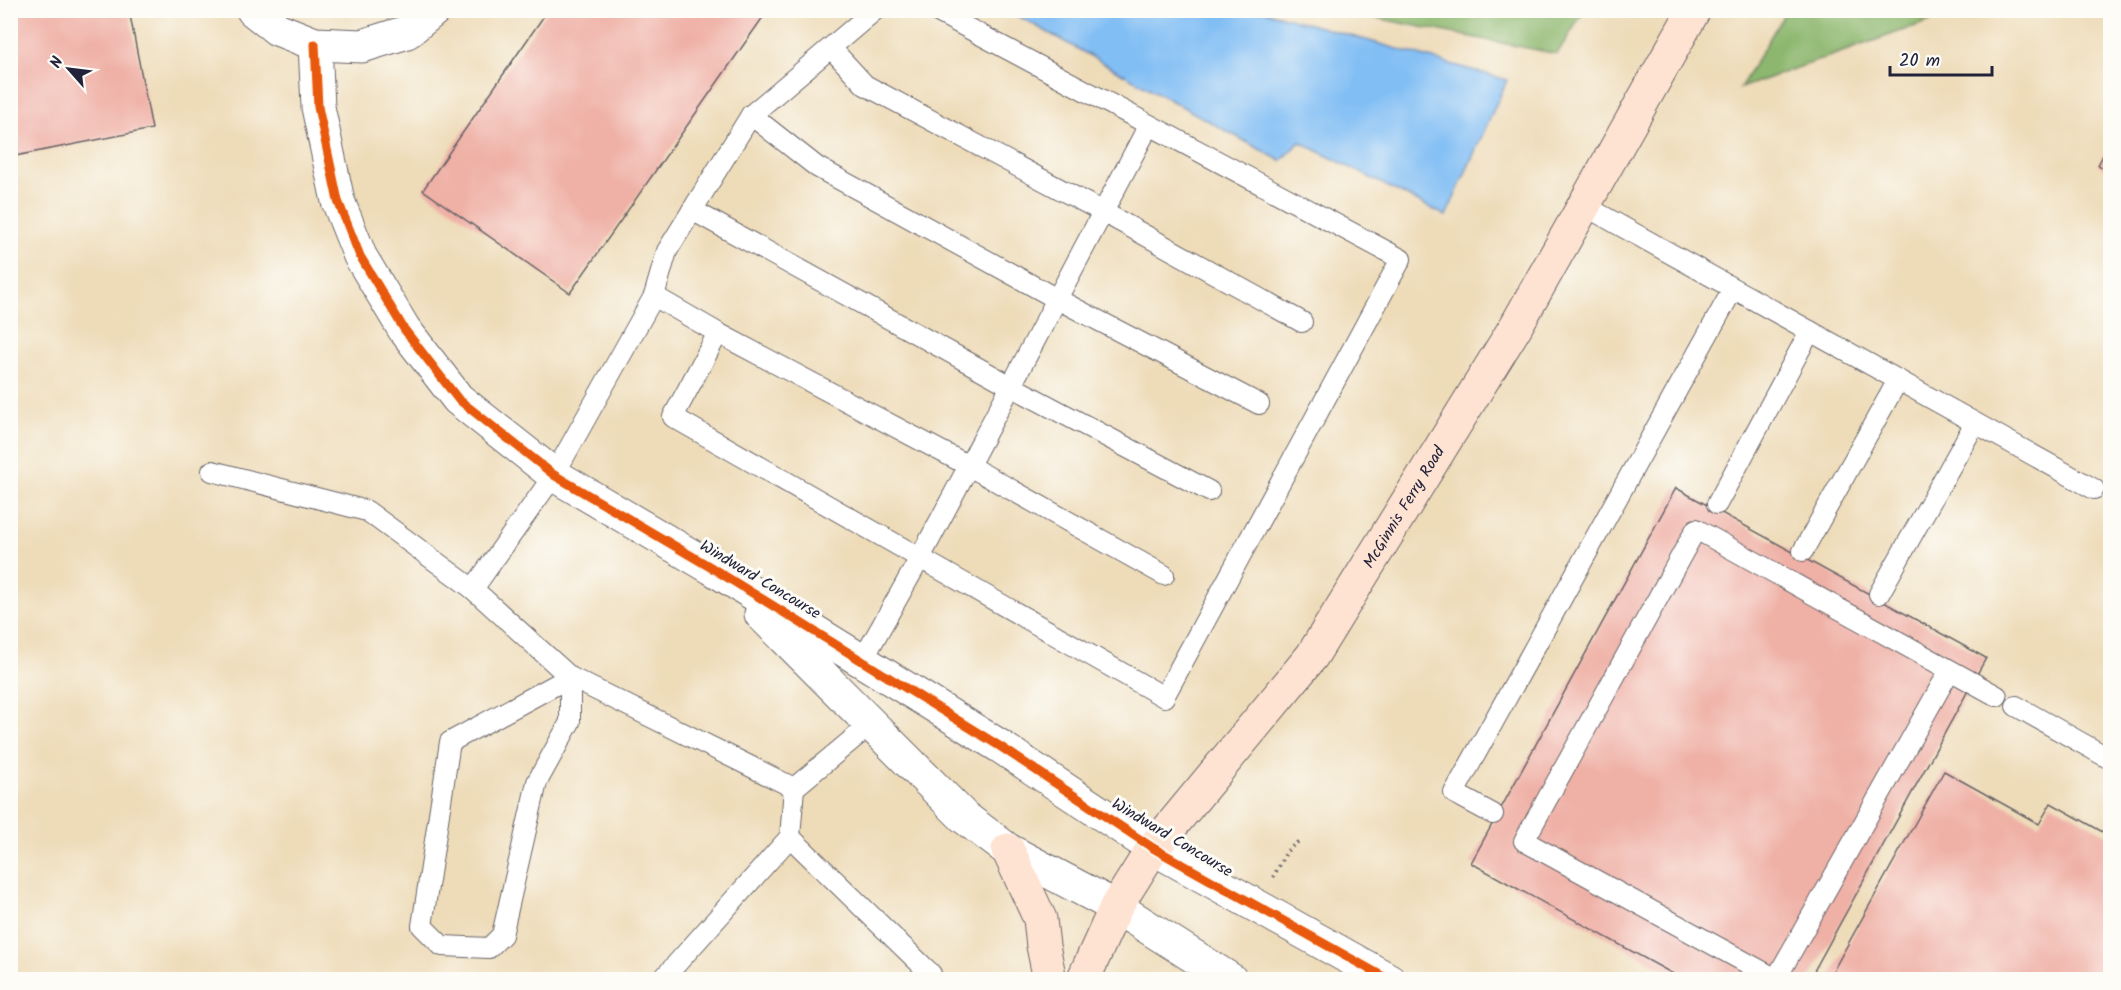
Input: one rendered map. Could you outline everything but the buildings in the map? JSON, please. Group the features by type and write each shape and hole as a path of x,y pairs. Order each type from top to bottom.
{"main road":[{"name":"McGinnis Ferry Road","path":"1083,980 1116,907 1153,848 1312,656 1516,326 1694,10"},
{"path":"1008,850 1040,919 1050,980"}],"street":[{"path":"253,10 277,29 315,44 362,46 407,32 434,10"},
{"name":"Windward Concourse","path":"315,44 318,107 336,194 360,256 404,329 458,399 554,476 712,568 1001,747 1153,848 1389,980"},
{"name":"Windward Concourse","path":"712,568 786,638 964,817 1008,850 1116,907 1231,980"}],"lane":[{"path":"473,589 554,476 654,296 667,251 751,115 875,10"},
{"path":"718,333 673,417 1164,697 1401,260 934,10"},
{"path":"831,48 865,85 1103,212 1302,322"},
{"path":"751,115 817,166 1057,299 1259,404"},
{"path":"862,661 920,558 1149,125"},
{"path":"1585,206 2094,489"},
{"path":"692,210 1011,386 1209,491"},
{"path":"1493,814 1454,792 1733,289"},
{"path":"654,296 718,333 969,466 1164,575"},
{"path":"1717,504 1810,331"},
{"path":"1803,551 1898,380"},
{"path":"1879,594 1975,423"},
{"path":"212,471 367,511 473,589 570,677 794,788"},
{"path":"1950,670 1776,979 1524,841 1695,529 1950,670 1997,696"},
{"path":"570,677 570,722 537,782 502,935 489,948 442,946 422,926 450,742 570,677"},
{"path":"2016,706 2110,759"},
{"path":"662,980 790,837 794,788 871,724"},
{"path":"790,837 931,975 931,980"}],"green space":[{"path":"1583,10 1584,11 1557,54 1341,11"},
{"path":"1786,10 1958,11 1740,88"}],"water":[{"path":"1009,11 1264,11 1507,80 1446,216 1300,142 1281,161"}],"cycle path":[{"path":"315,44 318,107 338,201 360,256 404,329 458,399 554,475 712,568 1001,747 1153,848 1389,980"}]}
